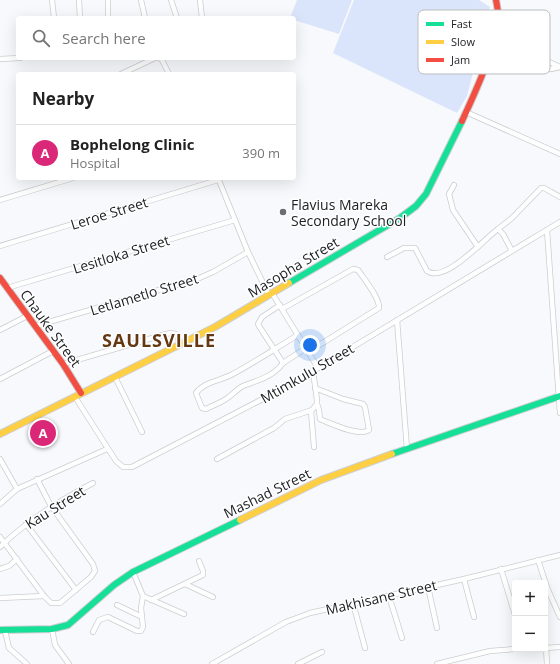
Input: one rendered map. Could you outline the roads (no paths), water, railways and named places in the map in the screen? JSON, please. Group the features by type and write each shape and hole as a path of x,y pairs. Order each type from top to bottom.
{"street":[{"path":"52,0 54,16"},
{"path":"79,0 80,16"},
{"path":"108,0 108,16"},
{"path":"142,0 146,16"},
{"path":"171,0 176,16"},
{"path":"200,0 202,16"},
{"name":"Masopha Street","path":"496,0 497,10"},
{"path":"0,59 16,58"},
{"path":"126,72 151,60"},
{"path":"162,60 168,72"},
{"path":"550,63 560,67"},
{"path":"550,68 560,67"},
{"name":"Masopha Street","path":"0,434 181,345 226,321 394,222 414,208 425,196 466,112 483,74"},
{"path":"466,112 560,154"},
{"path":"0,200 66,180"},
{"name":"Leroe Street","path":"0,246 215,180"},
{"path":"218,180 248,252 271,294 281,307 307,350 315,370 316,404 319,410 320,419 354,431 364,432 369,430 365,407 363,404 343,399 316,388"},
{"path":"454,185 448,194 453,210 478,247"},
{"path":"387,257 404,248 415,248 427,272 430,274 444,271 468,257 487,238 512,218 540,188 544,188 560,197"},
{"name":"Lesitloka Street","path":"7,288 235,220"},
{"name":"Mtimkulu Street","path":"75,397 107,449 119,464 126,468 132,467 315,370 560,222"},
{"path":"498,229 503,234 512,251"},
{"path":"547,230 560,413"},
{"name":"Letlametlo Street","path":"35,326 197,278 213,272 248,252"},
{"path":"283,363 274,349 258,324 262,317 355,269 358,270 379,302 379,308 283,363 275,371 264,378 242,387 226,399 206,409 202,408 196,393 202,386 229,376 274,349 298,335"},
{"name":"Chauke Street","path":"0,279 63,364 81,393"},
{"path":"0,330 27,316"},
{"path":"397,320 407,449"},
{"path":"63,364 171,333 176,334 181,345"},
{"path":"0,379 53,352"},
{"path":"115,377 142,432"},
{"name":"Mashad Street","path":"2,631 52,629 68,625 114,585 133,572 321,480 351,468 559,396"},
{"path":"218,459 270,430 284,419 311,410 316,404"},
{"path":"311,410 314,447"},
{"path":"0,504 17,489 107,449"},
{"path":"0,459 17,489"},
{"path":"0,537 49,602 54,604 60,603 93,575 95,568 51,506 37,479"},
{"name":"Kau Street","path":"0,548 26,524 51,506 93,483"},
{"path":"26,524 76,590"},
{"name":"Makhisane Street","path":"214,664 290,620 310,613 428,587 560,555"},
{"path":"0,569 9,566 17,559"},
{"path":"538,560 548,590 560,617"},
{"path":"151,600 204,574 199,561"},
{"path":"502,569 512,604"},
{"path":"93,632 99,620 108,617 140,632 143,627 141,608 143,596 133,572"},
{"path":"464,578 474,617"},
{"path":"185,584 213,597"},
{"path":"428,587 437,628"},
{"path":"0,598 44,596"},
{"path":"143,596 184,614"},
{"path":"389,596 402,638"},
{"path":"353,603 365,648"},
{"path":"117,605 142,617"},
{"path":"52,629 55,645 68,663"},
{"path":"2,631 9,648 27,664"},
{"path":"548,648 560,647"},
{"path":"437,664 490,650 512,649"},
{"path":"298,664 322,652"},
{"path":"546,652 547,664"}],"place":[{"name":"Flavius Mareka Secondary School","path":"283,212"},
{"name":"Bophelong Clinic","path":"43,433"}],"district":[{"name":"SAULSVILLE","path":"159,340"}]}
